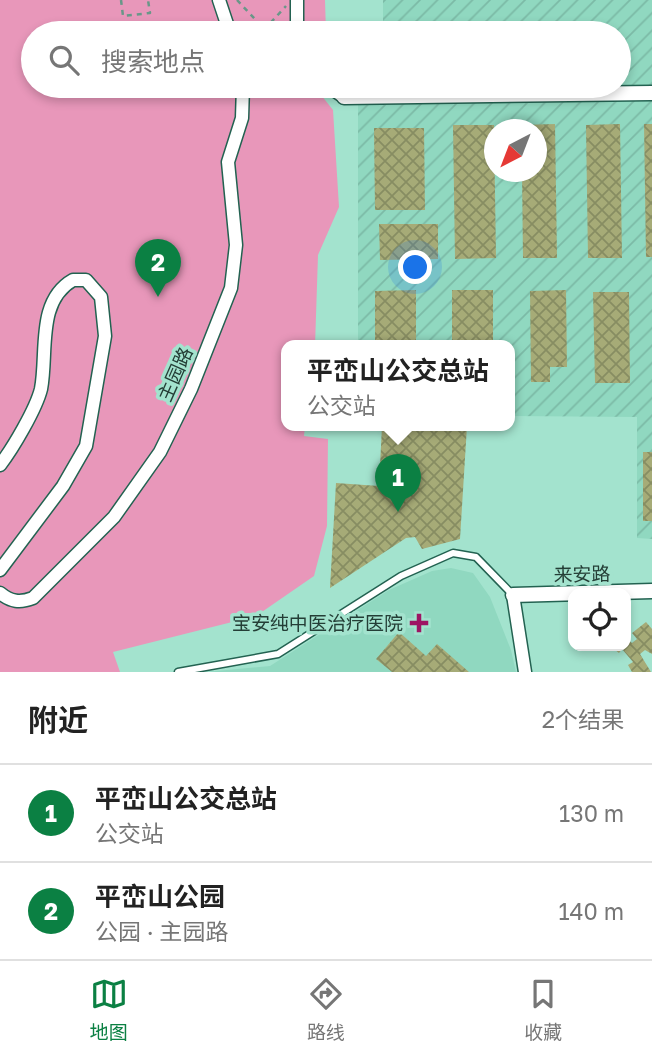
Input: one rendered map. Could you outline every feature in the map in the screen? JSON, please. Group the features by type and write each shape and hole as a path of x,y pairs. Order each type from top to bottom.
{"street":[{"path":"219,0 226,21"},
{"path":"292,3 295,21"},
{"path":"631,93 652,93"},
{"name":"主园路","path":"0,593 9,600 18,602 33,598 114,517 160,452 191,389 231,288 236,245 228,162 242,118 243,98"},
{"path":"0,465 40,390 44,338 55,297 74,280 86,280 101,297 105,336 86,446 63,486 0,570"},
{"name":"来安路","path":"513,595 652,591"},
{"path":"513,595 525,672"}],"lane":[{"path":"178,672 278,654 401,576 453,553 476,557 513,595"}],"path":[{"path":"121,0 123,16 150,13 148,0"},
{"path":"237,0 256,21"},
{"path":"276,21 292,3"}],"shaded area":[{"path":"0,0 325,0 326,21 21,21 21,98 324,98 333,110 339,207 318,255 315,340 281,340 281,431 304,431 304,436 328,439 327,526 314,576 256,616 113,652 120,672 0,672"},
{"path":"383,0 652,0 652,539 637,538 637,417 515,416 515,340 358,340 358,98 631,98 631,21 383,21"},
{"name":"宝安纯中医治疗医院","path":"451,568 473,573 490,597 511,650 516,672 205,672 270,666 389,590 432,571"}],"building":[{"path":"547,124 555,124 557,258 523,258 522,182 547,182"},
{"path":"620,124 622,258 588,258 586,125"},
{"path":"644,124 652,124 652,257 646,257"},
{"path":"453,125 484,125 484,182 495,182 496,258 455,259"},
{"path":"374,128 424,128 425,210 375,210"},
{"path":"379,224 438,224 438,259 380,260"},
{"path":"416,290 416,340 375,340 375,291"},
{"path":"452,290 493,290 493,340 452,340"},
{"path":"566,290 567,367 550,367 550,382 531,382 530,291"},
{"path":"593,292 629,292 630,383 595,383"},
{"path":"382,431 467,431 460,539 422,549 415,537 406,538 330,588 336,483 379,486"},
{"path":"643,452 652,452 652,521 643,521"},
{"path":"646,622 652,629 652,654 645,650 640,654 651,672 632,672 628,665 633,662 624,651 631,651 631,642 637,639 632,633"},
{"path":"399,632 426,656 437,644 469,672 392,672 376,659"}],"place":[{"name":"平峦山公园","path":"158,297"},
{"name":"平峦山公交总站","path":"398,512"},
{"name":"宝安纯中医治疗医院","path":"419,623"}]}
